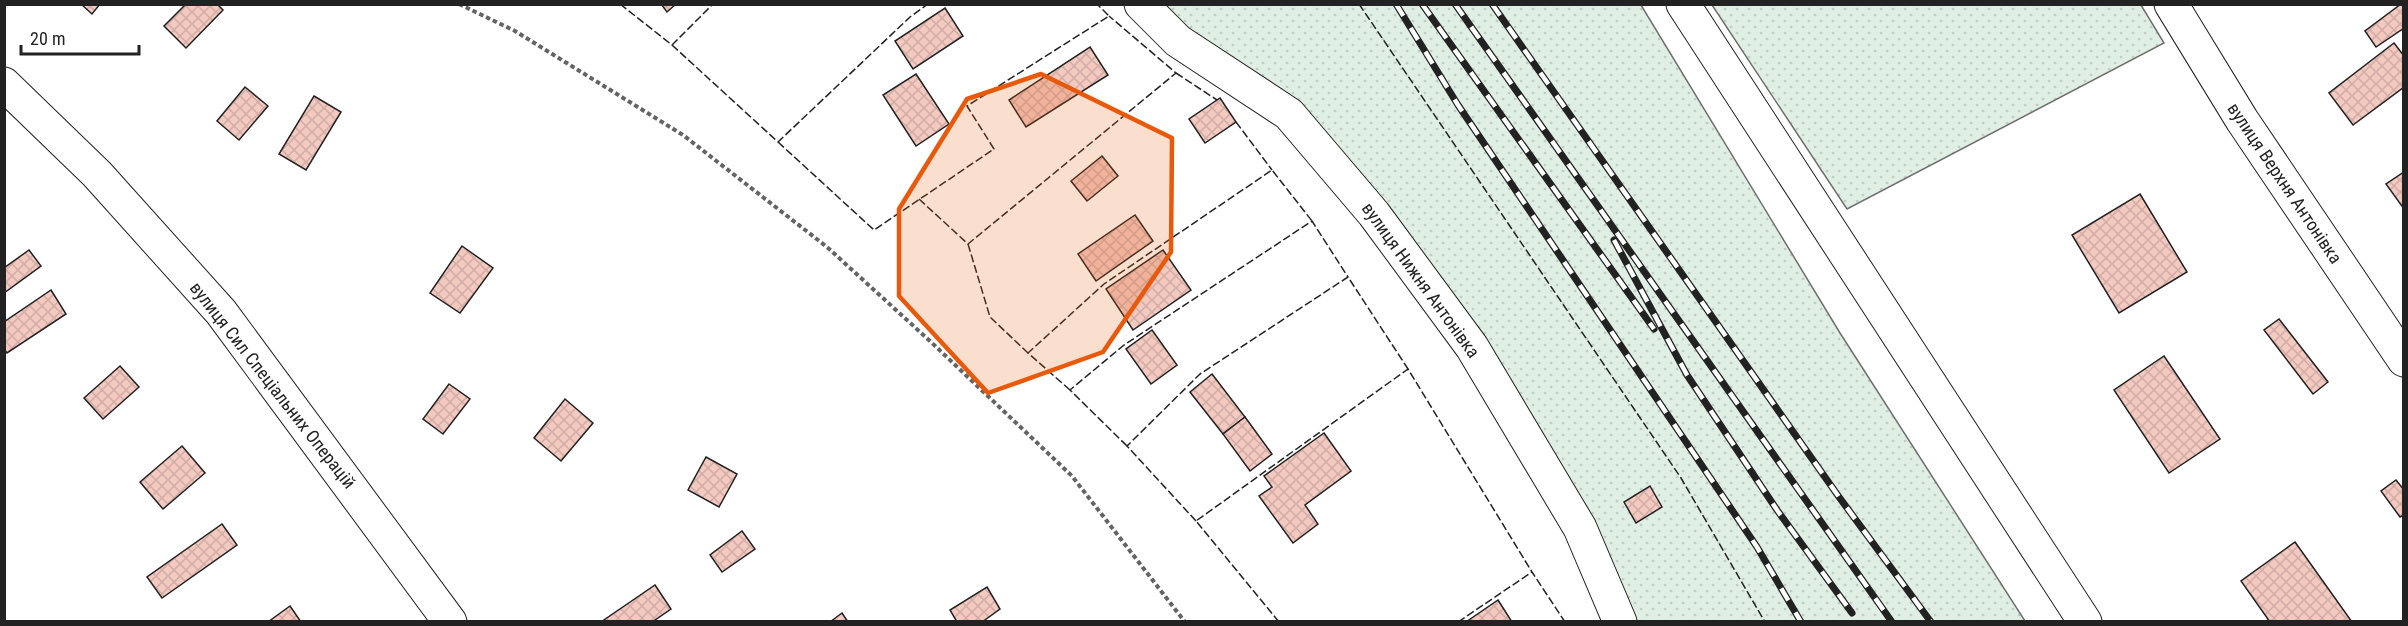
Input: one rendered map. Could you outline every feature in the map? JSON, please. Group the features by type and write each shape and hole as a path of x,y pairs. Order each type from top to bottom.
{"street":[{"name":"вулиця Нижня Антонівка","path":"1141,4 1178,41 1289,114 1374,214 1472,347 1580,528 1620,621"},
{"path":"1683,4 2085,621"},
{"name":"вулиця Верхня Антонівка","path":"2170,4 2242,120 2403,360"},
{"name":"вулиця Сил Спеціальних Операцій","path":"4,84 97,174 221,312 450,621"}],"path":[{"path":"459,4 515,31 682,135 827,247 1072,476 1185,621"}],"highlighted area":[{"path":"1041,74 1172,138 1171,252 1103,352 988,393 899,296 899,209 967,99"}],"green space":[{"path":"1154,5 1641,5 1840,333 2025,621 1630,621 1382,207"},
{"path":"1712,5 2141,5 2164,43 1847,209"}],"building":[{"path":"81,4 100,4 92,14"},
{"path":"186,4 217,4 223,10 186,48 164,26"},
{"path":"661,4 676,4 667,12"},
{"path":"2404,4 2404,28 2376,47 2365,31"},
{"path":"945,8 963,36 913,69 895,41"},
{"path":"2394,43 2404,56 2404,87 2353,125 2329,93"},
{"path":"1090,47 1108,75 1026,127 1009,100"},
{"path":"916,74 949,124 916,146 883,95"},
{"path":"245,87 268,106 239,140 217,121"},
{"path":"314,96 341,112 306,170 279,154"},
{"path":"1220,98 1236,122 1205,143 1189,119"},
{"path":"1102,156 1118,176 1087,201 1071,181"},
{"path":"2404,172 2404,209 2386,184"},
{"path":"2140,194 2187,272 2119,313 2072,235"},
{"path":"1135,215 1153,241 1096,281 1078,254"},
{"path":"462,246 493,268 460,313 430,293"},
{"path":"29,250 41,266 4,293 4,268"},
{"path":"1163,250 1191,290 1133,330 1106,289"},
{"path":"51,290 66,314 7,353 4,349 4,322"},
{"path":"2279,319 2328,382 2313,394 2264,330"},
{"path":"1152,330 1177,365 1151,384 1126,349"},
{"path":"2164,356 2220,439 2169,473 2114,390"},
{"path":"120,366 139,387 103,419 84,398"},
{"path":"1212,374 1245,417 1223,434 1190,392"},
{"path":"449,384 470,399 443,434 423,419"},
{"path":"565,399 593,423 561,461 534,438"},
{"path":"1245,417 1272,454 1250,471 1223,434"},
{"path":"1324,433 1351,471 1305,505 1318,524 1293,543 1259,496 1272,487 1264,476"},
{"path":"182,446 205,473 163,509 140,482"},
{"path":"706,457 737,474 719,507 688,490"},
{"path":"2396,480 2404,490 2404,515 2400,517 2381,491"},
{"path":"1650,486 1662,507 1636,523 1624,502"},
{"path":"222,524 237,545 162,598 147,577"},
{"path":"742,531 755,549 722,572 710,555"},
{"path":"2295,542 2352,622 2270,622 2241,581"},
{"path":"655,585 671,609 652,622 601,622"},
{"path":"987,587 1000,609 982,622 957,622 950,610"},
{"path":"1498,600 1512,622 1466,622"},
{"path":"290,606 301,622 268,622"},
{"path":"842,613 848,622 830,622"}],"railway":[{"path":"1396,4 1458,105 1757,547 1801,622"},
{"path":"1422,4 1654,329"},
{"path":"1455,4 1892,622"},
{"path":"1492,4 1839,497 1931,622"},
{"path":"1614,240 1687,375 1777,510 1852,613"}],"fence":[{"path":"620,4 672,45 713,4"},
{"path":"672,45 778,142 910,17 928,4"},
{"path":"778,142 874,230 994,149 967,106 1109,16 1097,4"},
{"path":"1359,4 1681,478 1765,622"},
{"path":"919,199 968,244 1176,73 1109,16"},
{"path":"1176,73 1217,100"},
{"path":"1236,122 1272,170"},
{"path":"1070,390 1028,353 1104,284 1272,170 1312,221"},
{"path":"1127,446 1070,390 1124,345 1312,221 1348,277"},
{"path":"968,244 990,317 1028,353"},
{"path":"1196,521 1127,446 1200,374 1348,277 1408,369"},
{"path":"1279,622 1196,521 1408,369 1565,622"},
{"path":"1458,622 1532,572"}]}
